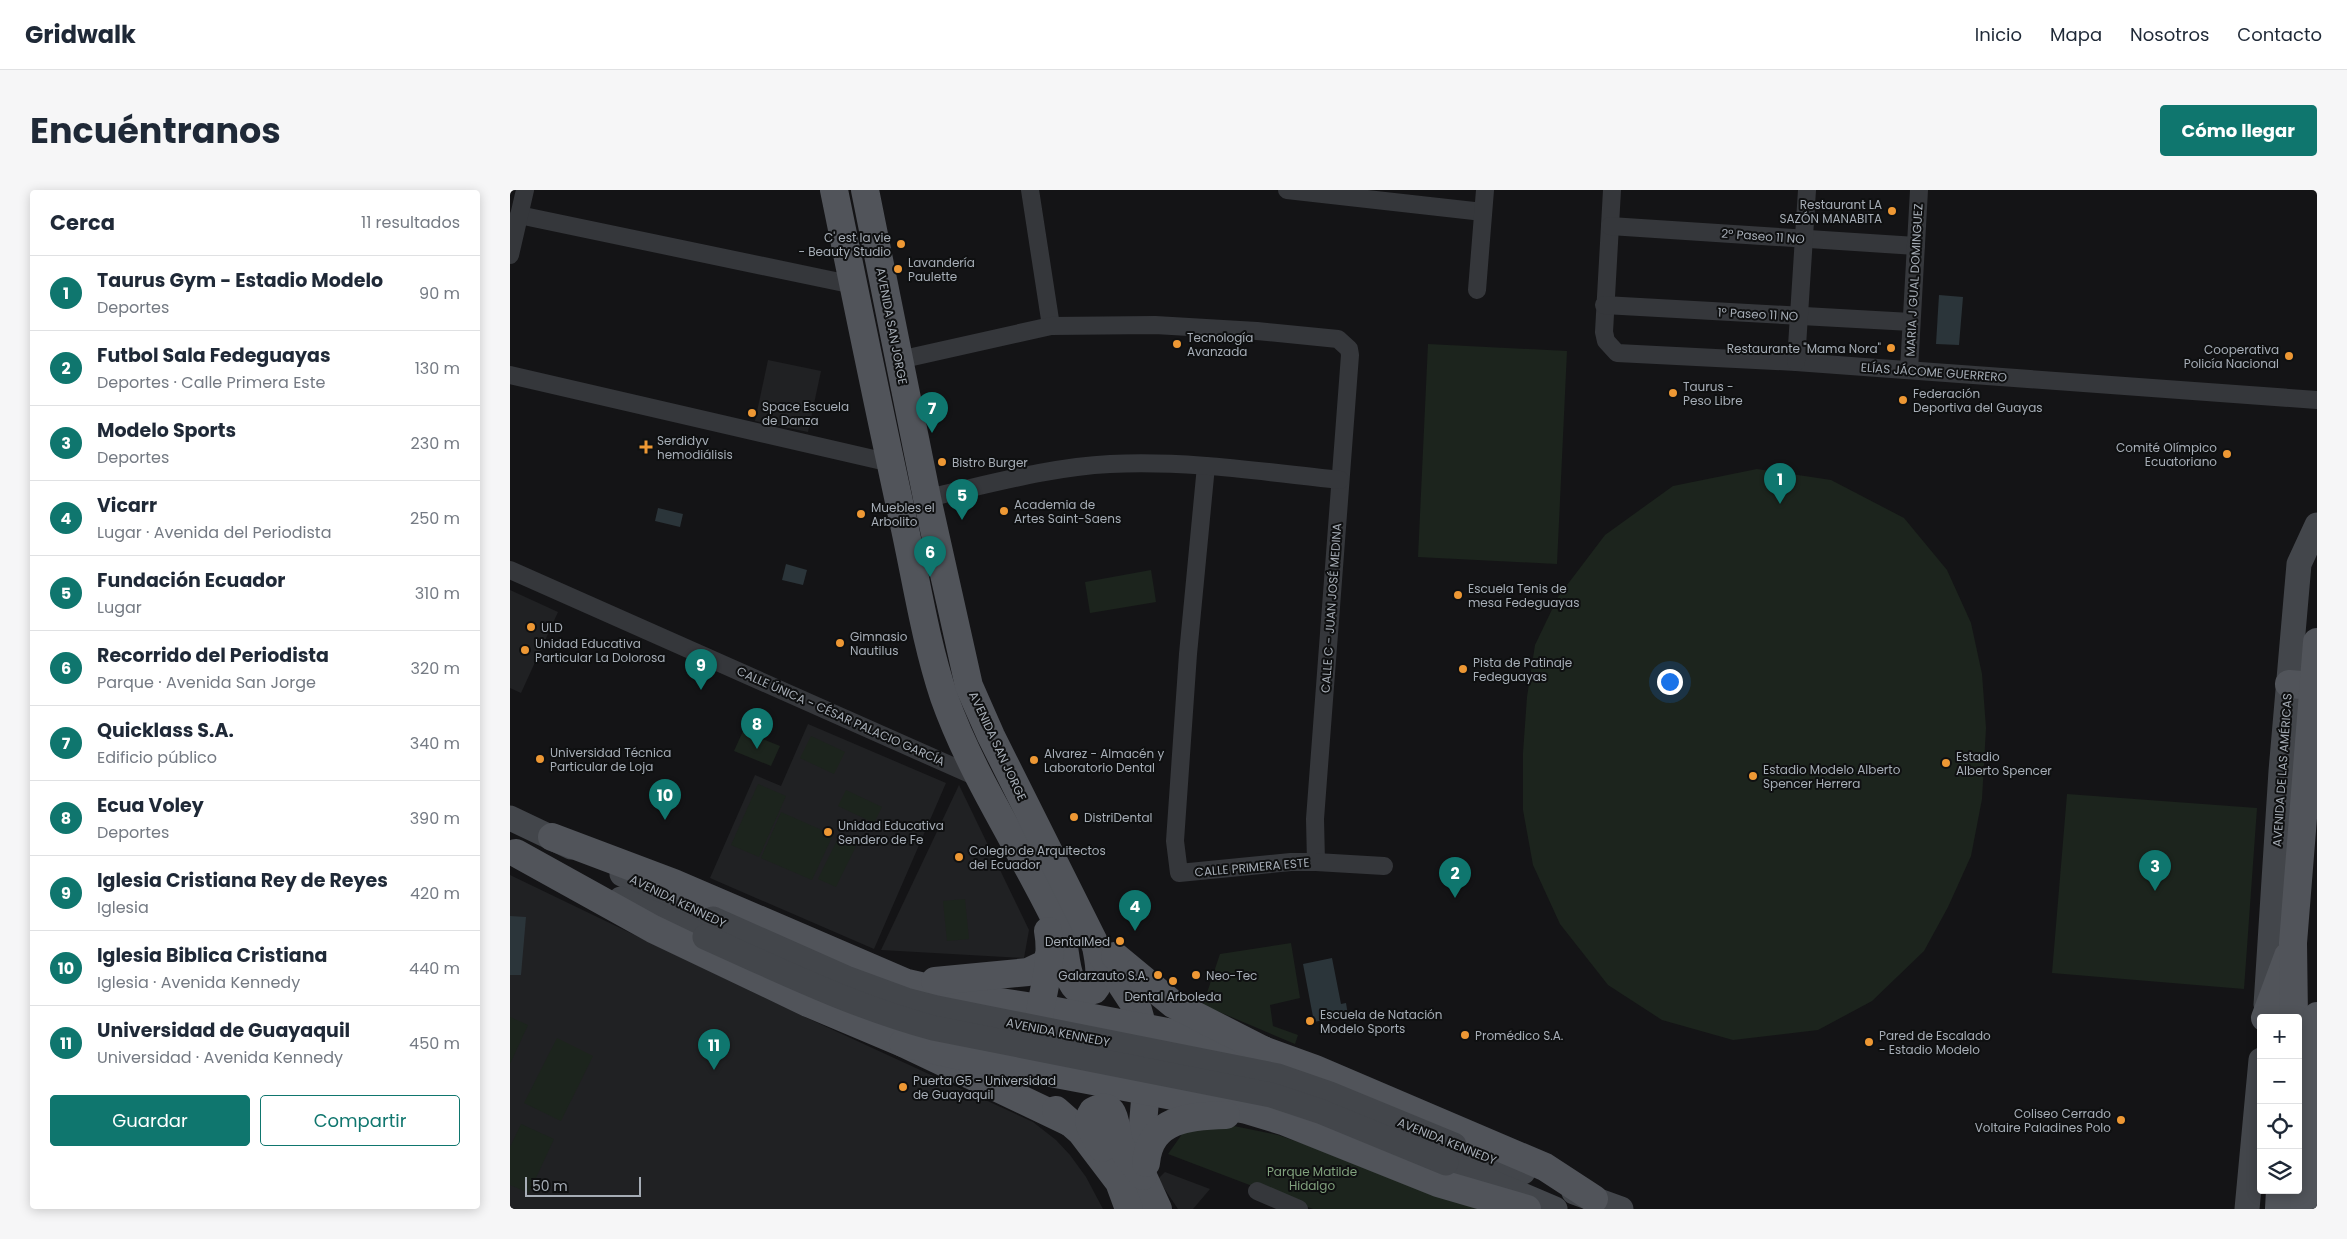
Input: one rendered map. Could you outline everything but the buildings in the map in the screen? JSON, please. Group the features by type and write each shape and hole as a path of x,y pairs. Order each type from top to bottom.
{"main road":[{"path":"834,190 934,662 956,726 980,778 1061,931 1072,985 1080,992 1094,990 1098,984 1100,974 1094,942"},
{"name":"AVENIDA SAN JORGE","path":"865,190 927,498 964,664 976,704 1094,942"},
{"name":"AVENIDA DE LAS AMÉRICAS","path":"2294,1014 2293,943 2301,685 2299,564 2317,525"},
{"name":"AVENIDA DE LAS AMÉRICAS","path":"2265,1014 2301,685 2317,642"},
{"name":"AVENIDA KENNEDY","path":"510,818 552,837 672,900 709,928"},
{"path":"552,837 674,882 884,974 914,985 973,998 1040,1008 1263,1050"},
{"path":"513,851 653,929 808,1003 904,1043 1069,1122"},
{"name":"AVENIDA KENNEDY","path":"513,851 709,928 880,992 937,1008 1264,1073 1330,1094 1554,1209"},
{"path":"1040,892 1051,952 1040,1008 1036,1070 1044,1097 1142,1188"},
{"path":"1094,942 1132,997 1143,1028 1146,1055 1146,1090 1140,1149 1142,1188"},
{"path":"1094,942 1174,1004 1263,1050 1315,1069 1545,1167 1594,1199"},
{"path":"2266,1014 2293,943"},
{"path":"884,974 930,982 1028,972 1045,964 1051,952"},
{"path":"961,1056 985,1053 997,1045 1003,1027 998,1012 987,1003 973,998"},
{"path":"2304,1209 2317,1016"},
{"path":"904,1043 961,1056 1217,1103 1283,1121 1438,1183 1527,1209"},
{"path":"1217,1103 1205,1097 1193,1084 1190,1064 1194,1055 1207,1047 1230,1044"},
{"path":"2247,1209 2257,1103"},
{"path":"1128,1209 1142,1188 1148,1153 1159,1131 1171,1124 1188,1118 1242,1115 1283,1121"},
{"name":"AVENIDA KENNEDY","path":"1450,1154 1621,1209"},
{"path":"2279,1209 2280,1194"}],"street":[{"path":"510,256 524,190"},
{"path":"899,360 1051,326 1030,190"},
{"path":"1287,190 1483,212"},
{"path":"1478,290 1485,190"},
{"path":"1604,305 1612,190"},
{"path":"1796,362 1808,190"},
{"name":"MARIA J GUAL DOMINGUEZ","path":"1908,370 1919,190"},
{"path":"519,215 854,285"},
{"name":"2º Paseo 11 NO","path":"1610,226 1916,246"},
{"name":"1º Paseo 11 NO","path":"1604,305 1911,322"},
{"name":"ELÍAS JÁCOME GUERRERO","path":"1604,305 1604,332 1612,349 1624,354 1796,362 2317,400"},
{"name":"CALLE C - JUAN JOSÉ MEDINA","path":"1051,326 1155,325 1258,331 1338,339 1349,348 1350,355 1315,819 1316,862"},
{"path":"510,375 891,463"},
{"path":"927,498 1074,467 1145,463 1206,466 1340,480"},
{"name":"CALLE PRIMERA ESTE","path":"1206,466 1188,654 1175,841 1179,873 1251,865 1316,862 1384,866"},
{"name":"CALLE ÚNICA - CÉSAR PALACIO GARCÍA","path":"510,570 980,778"},
{"path":"1257,1191 1299,1209"}],"shaded area":[{"path":"1939,295 1963,297 1959,345 1936,344"},
{"path":"768,360 821,371 808,432 755,421"},
{"path":"658,508 683,514 680,527 655,521"},
{"path":"786,564 807,570 803,585 782,580"},
{"name":"Unidad Educativa Particular La Dolorosa","path":"510,590 558,612 521,693 510,688"},
{"name":"Unidad Educativa Sendero de Fe","path":"808,724 946,783 874,949 710,878 755,775 781,786"},
{"name":"Colegio de Arquitectos del Ecuador","path":"959,785 1029,930 1024,958 881,950"},
{"path":"510,875 805,1017 1033,1122 1056,1140 1070,1155 1086,1177 1103,1209 510,1209"},
{"path":"510,916 526,917 521,975 510,975"},
{"path":"1332,958 1341,1004 1346,1003 1348,1015 1314,1022 1303,964"},
{"path":"1165,1172 1210,1189 1193,1209 1178,1209 1158,1179"}],"green space":[{"path":"1428,344 1567,351 1557,564 1418,557"},
{"name":"Estadio Modelo Alberto Spencer Herrera","path":"1757,469 1831,480 1904,518 1947,570 1971,623 1982,674 1986,728 1982,799 1971,856 1948,907 1924,951 1872,1001 1818,1030 1733,1040 1662,1020 1608,985 1560,924 1533,865 1523,810 1523,753 1527,697 1535,645 1558,597 1605,535 1673,486"},
{"path":"1151,570 1156,602 1090,613 1085,582"},
{"path":"743,731 780,746 771,766 734,751"},
{"path":"811,736 845,752 834,774 800,758"},
{"path":"758,784 786,796 759,857 731,845"},
{"path":"846,790 882,807 874,823 838,806"},
{"path":"2067,794 2257,808 2244,989 2052,973"},
{"path":"781,812 833,835 812,880 761,858"},
{"path":"840,834 858,842 836,887 818,879"},
{"path":"965,899 969,939 947,941 943,901"},
{"path":"1291,943 1300,998 1270,1005 1273,1026 1298,1035 1295,1044 1203,1005 1220,954"},
{"path":"510,1017 528,1025 510,1064"},
{"path":"557,1038 593,1056 561,1121 524,1103"},
{"path":"521,1124 554,1139 529,1193 510,1185 510,1147"},
{"name":"Parque Matilde Hidalgo","path":"1229,1125 1278,1135 1490,1209 1313,1209 1168,1154 1185,1130"}],"place":[{"name":"Restaurant LA SAZÓN MANABITA","path":"1892,211"},
{"name":"C' est la vie - Beauty Studio","path":"901,244"},
{"name":"Lavandería Paulette","path":"898,269"},
{"name":"Tecnología Avanzada","path":"1177,344"},
{"name":"Restaurante \"Mama Nora\"","path":"1891,348"},
{"name":"Cooperativa Policía Nacional","path":"2289,356"},
{"name":"Taurus - Peso Libre","path":"1673,393"},
{"name":"Federación Deportiva del Guayas","path":"1903,400"},
{"name":"Space Escuela de Danza","path":"752,413"},
{"name":"Quicklass S.A.","path":"932,433"},
{"name":"Serdidyv hemodiálisis","path":"646,447"},
{"name":"Comité Olímpico Ecuatoriano","path":"2227,454"},
{"name":"Bistro Burger","path":"942,462"},
{"name":"Taurus Gym - Estadio Modelo","path":"1780,504"},
{"name":"Academia de Artes Saint-Saens","path":"1004,511"},
{"name":"Muebles el Arbolito","path":"861,514"},
{"name":"Fundación Ecuador","path":"962,520"},
{"name":"Recorrido del Periodista","path":"930,577"},
{"name":"Escuela Tenis de mesa Fedeguayas","path":"1458,595"},
{"name":"ULD","path":"531,627"},
{"name":"Gimnasio Nautilus","path":"840,643"},
{"name":"Unidad Educativa Particular La Dolorosa","path":"525,650"},
{"name":"Pista de Patinaje Fedeguayas","path":"1463,669"},
{"name":"Iglesia Cristiana Rey de Reyes","path":"701,690"},
{"name":"Ecua Voley","path":"757,749"},
{"name":"Universidad Técnica Particular de Loja","path":"540,759"},
{"name":"Alvarez - Almacén y Laboratorio Dental","path":"1034,760"},
{"name":"Estadio Alberto Spencer","path":"1946,763"},
{"name":"Estadio Modelo Alberto Spencer Herrera","path":"1753,776"},
{"name":"DistriDental","path":"1074,817"},
{"name":"Iglesia Biblica Cristiana","path":"665,820"},
{"name":"Unidad Educativa Sendero de Fe","path":"828,832"},
{"name":"Colegio de Arquitectos del Ecuador","path":"959,857"},
{"name":"Modelo Sports","path":"2155,891"},
{"name":"Futbol Sala Fedeguayas","path":"1455,898"},
{"name":"Vicarr","path":"1135,931"},
{"name":"DentalMed","path":"1120,941"},
{"name":"Galarzauto S.A.","path":"1158,975"},
{"name":"Neo-Tec","path":"1196,975"},
{"name":"Dental Arboleda","path":"1173,981"},
{"name":"Escuela de Natación Modelo Sports","path":"1310,1021"},
{"name":"Promédico S.A.","path":"1465,1035"},
{"name":"Pared de Escalado - Estadio Modelo","path":"1869,1042"},
{"name":"Universidad de Guayaquil","path":"714,1070"},
{"name":"Puerta G5 - Universidad de Guayaquil","path":"903,1087"},
{"name":"Coliseo Cerrado Voltaire Paladines Polo","path":"2121,1120"}]}
